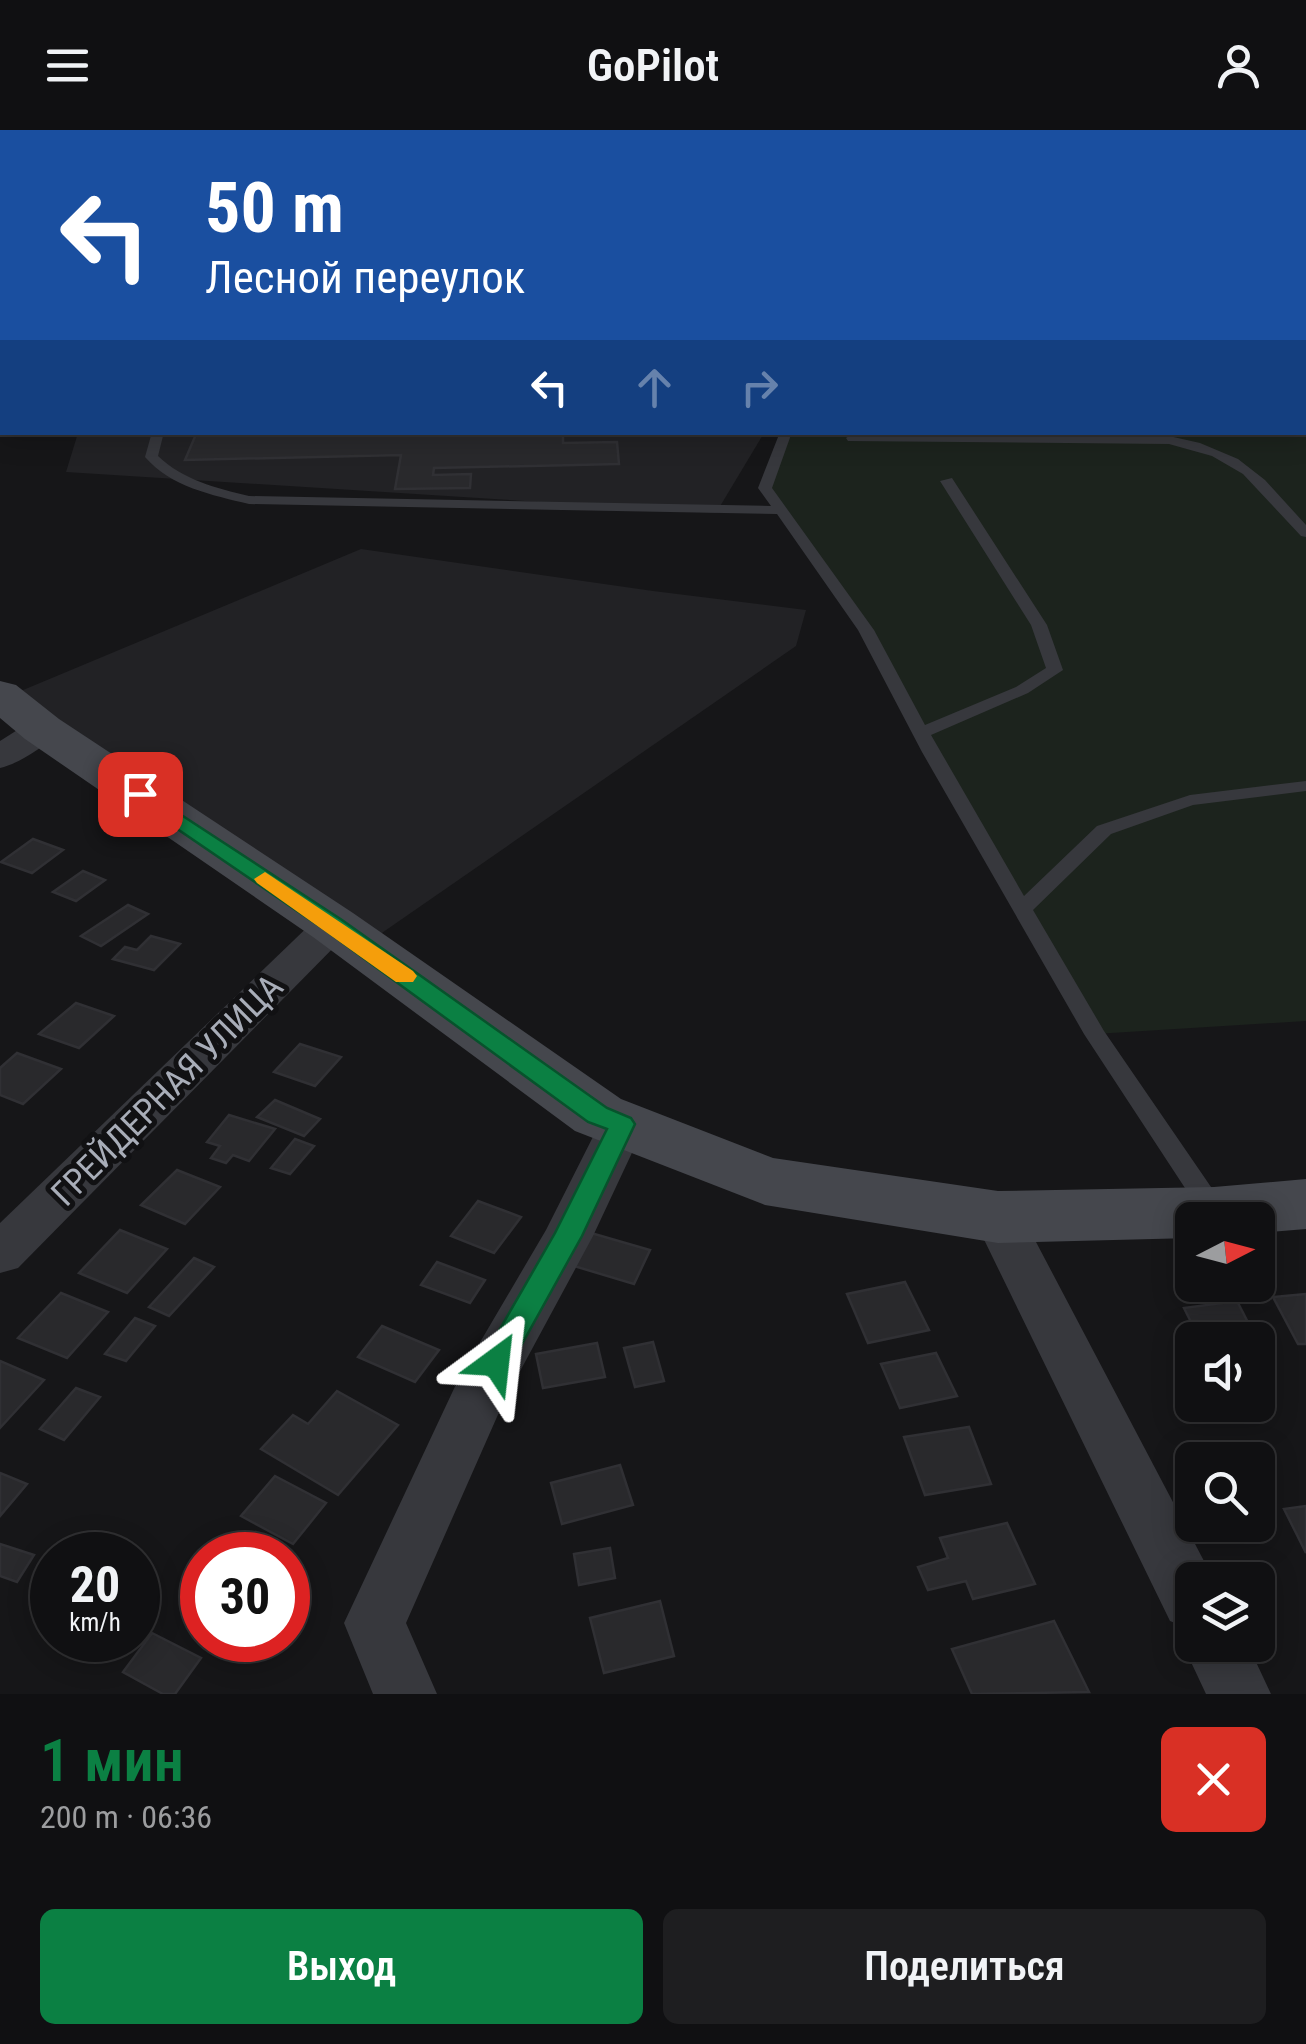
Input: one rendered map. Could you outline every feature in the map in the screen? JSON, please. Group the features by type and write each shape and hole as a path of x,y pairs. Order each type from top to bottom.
{"main road":[{"path":"14,727 334,925 598,1115 766,1181 998,1217 1175,1213"},
{"path":"1275,1207 1306,1204"}],"street":[{"name":"ГРЕЙДЕРНАЯ УЛИЦА","path":"0,1254 334,925"},
{"path":"405,1694 375,1623 478,1394 568,1236 622,1124"},
{"path":"998,1217 1175,1568"},
{"path":"1223,1662 1239,1694"}],"lane":[{"path":"157,435 152,456 160,466 210,490 249,500 781,510"},
{"path":"785,435 766,488 866,630 1095,1034 1207,1202"},
{"path":"852,438 1169,440 1204,447 1242,463 1306,532"},
{"path":"921,733 1022,690 1055,670 1040,626 947,481"},
{"path":"1022,909 1104,830 1190,800 1306,786"}],"shaded area":[{"path":"77,435 763,435 716,513 66,472"},
{"path":"785,435 1306,435 1306,1021 1095,1034 866,630 765,488"},
{"path":"361,549 806,610 796,646 363,946 4,698"}],"building":[{"path":"196,435 563,435 563,443 617,442 619,464 434,468 433,475 471,474 470,488 395,489 401,455 185,460"},
{"path":"33,839 63,850 32,873 1,862"},
{"path":"83,871 105,880 76,901 53,892"},
{"path":"128,905 148,914 101,946 81,936"},
{"path":"151,936 180,944 154,970 113,959 125,947 137,950"},
{"path":"76,1003 114,1016 79,1048 39,1034"},
{"path":"300,1044 341,1057 315,1086 274,1072"},
{"path":"17,1053 61,1069 23,1104 0,1095 0,1068"},
{"path":"275,1100 320,1119 304,1136 257,1117"},
{"path":"229,1115 275,1129 249,1161 233,1155 226,1163 211,1158 220,1146 207,1142"},
{"path":"295,1139 314,1146 290,1174 271,1168"},
{"path":"177,1170 220,1187 185,1224 141,1205"},
{"path":"478,1201 521,1217 494,1253 451,1236"},
{"path":"120,1230 167,1249 127,1293 79,1273"},
{"path":"591,1233 650,1250 634,1284 574,1266"},
{"path":"194,1258 214,1267 169,1316 149,1307"},
{"path":"437,1262 485,1280 470,1303 421,1285"},
{"path":"905,1282 929,1330 868,1343 847,1294"},
{"path":"61,1293 108,1312 67,1358 18,1338"},
{"path":"1306,1294 1306,1344 1298,1344 1275,1297"},
{"path":"1238,1302 1248,1322 1191,1322 1184,1308"},
{"path":"135,1318 155,1326 126,1361 105,1354"},
{"path":"382,1326 439,1350 415,1382 358,1357"},
{"path":"653,1342 664,1381 635,1387 624,1348"},
{"path":"597,1343 605,1377 543,1388 536,1354"},
{"path":"936,1353 957,1396 900,1408 881,1364"},
{"path":"0,1361 44,1380 0,1428"},
{"path":"76,1388 100,1397 64,1440 40,1429"},
{"path":"337,1391 398,1425 338,1495 261,1449 293,1415 308,1424"},
{"path":"969,1427 991,1484 925,1495 904,1437"},
{"path":"620,1465 633,1505 562,1524 551,1483"},
{"path":"0,1473 27,1484 0,1516"},
{"path":"275,1476 326,1503 303,1532 271,1532 241,1516"},
{"path":"1306,1506 1306,1553 1284,1509"},
{"path":"1007,1523 1035,1584 973,1599 966,1581 928,1590 918,1567 948,1558 940,1538"},
{"path":"0,1544 30,1554 30,1561 17,1582 0,1576"},
{"path":"610,1548 615,1578 579,1585 574,1554"},
{"path":"660,1601 674,1656 604,1673 590,1618"},
{"path":"1054,1621 1089,1692 972,1694 952,1649"},
{"path":"160,1637 180,1647 180,1662 198,1662 175,1694 163,1694 123,1672 130,1662 160,1662"}],"slow traffic":[{"path":"265,879 405,976"}],"route":[{"path":"140,794 334,925 598,1115 622,1124 568,1236 496,1362"}]}
